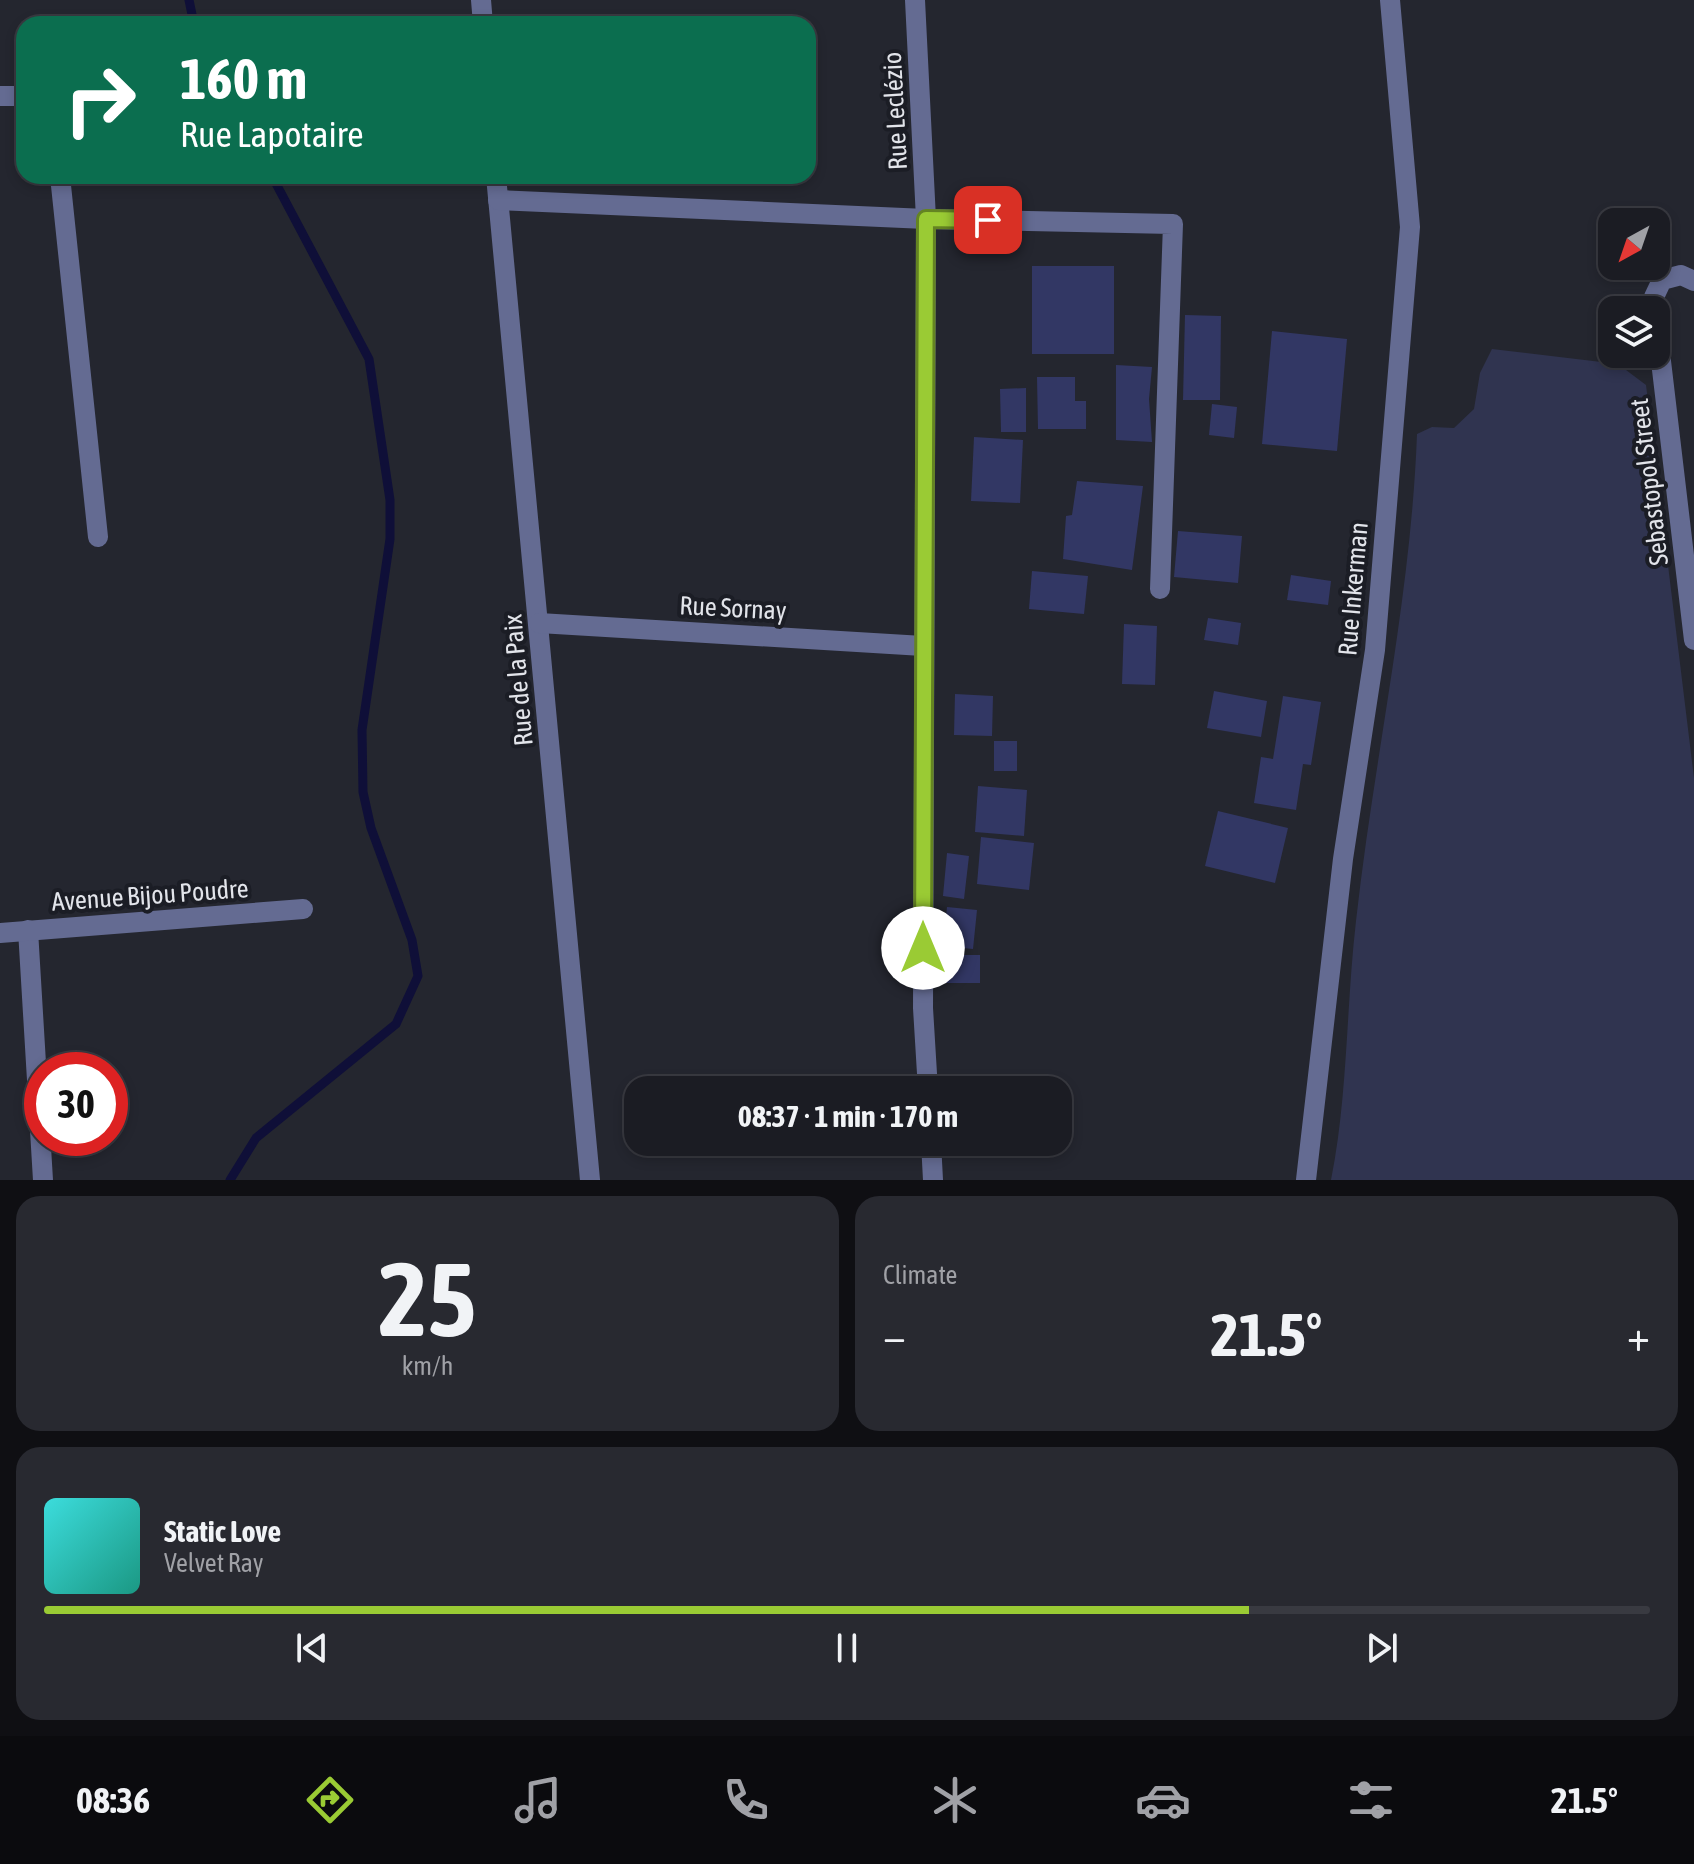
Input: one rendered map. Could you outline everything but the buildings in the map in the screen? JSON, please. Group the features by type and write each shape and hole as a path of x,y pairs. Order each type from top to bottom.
{"street":[{"name":"Rue Leclézio","path":"915,0 926,219 923,1008 927,1076"},
{"name":"Rue Inkerman","path":"1306,1180 1343,859 1375,650 1410,227 1390,0"},
{"path":"61,184 98,537"},
{"name":"Rue de la Paix","path":"497,184 590,1180"},
{"path":"498,200 926,219 1173,224 1160,589"},
{"path":"1654,296 1662,280 1681,275 1694,281"},
{"name":"Sebastopol Street","path":"1662,368 1694,640"},
{"name":"Rue Sornay","path":"539,623 923,646"},
{"name":"Avenue Bijou Poudre","path":"0,933 303,909"},
{"path":"28,930 43,1180"},
{"path":"932,1156 933,1180"}],"shaded area":[{"path":"1492,349 1598,362 1598,368 1623,368 1646,385 1694,778 1694,1180 1331,1180 1341,1116 1356,921 1400,617 1417,434 1432,427 1454,428 1474,409 1480,373"}],"waterway":[{"path":"189,0 192,16"},
{"path":"230,1180 256,1138 396,1024 418,976 412,940 371,828 363,792 362,730 390,539 390,500 369,359 276,184"}],"route":[{"path":"923,948 926,219 988,220"}]}
